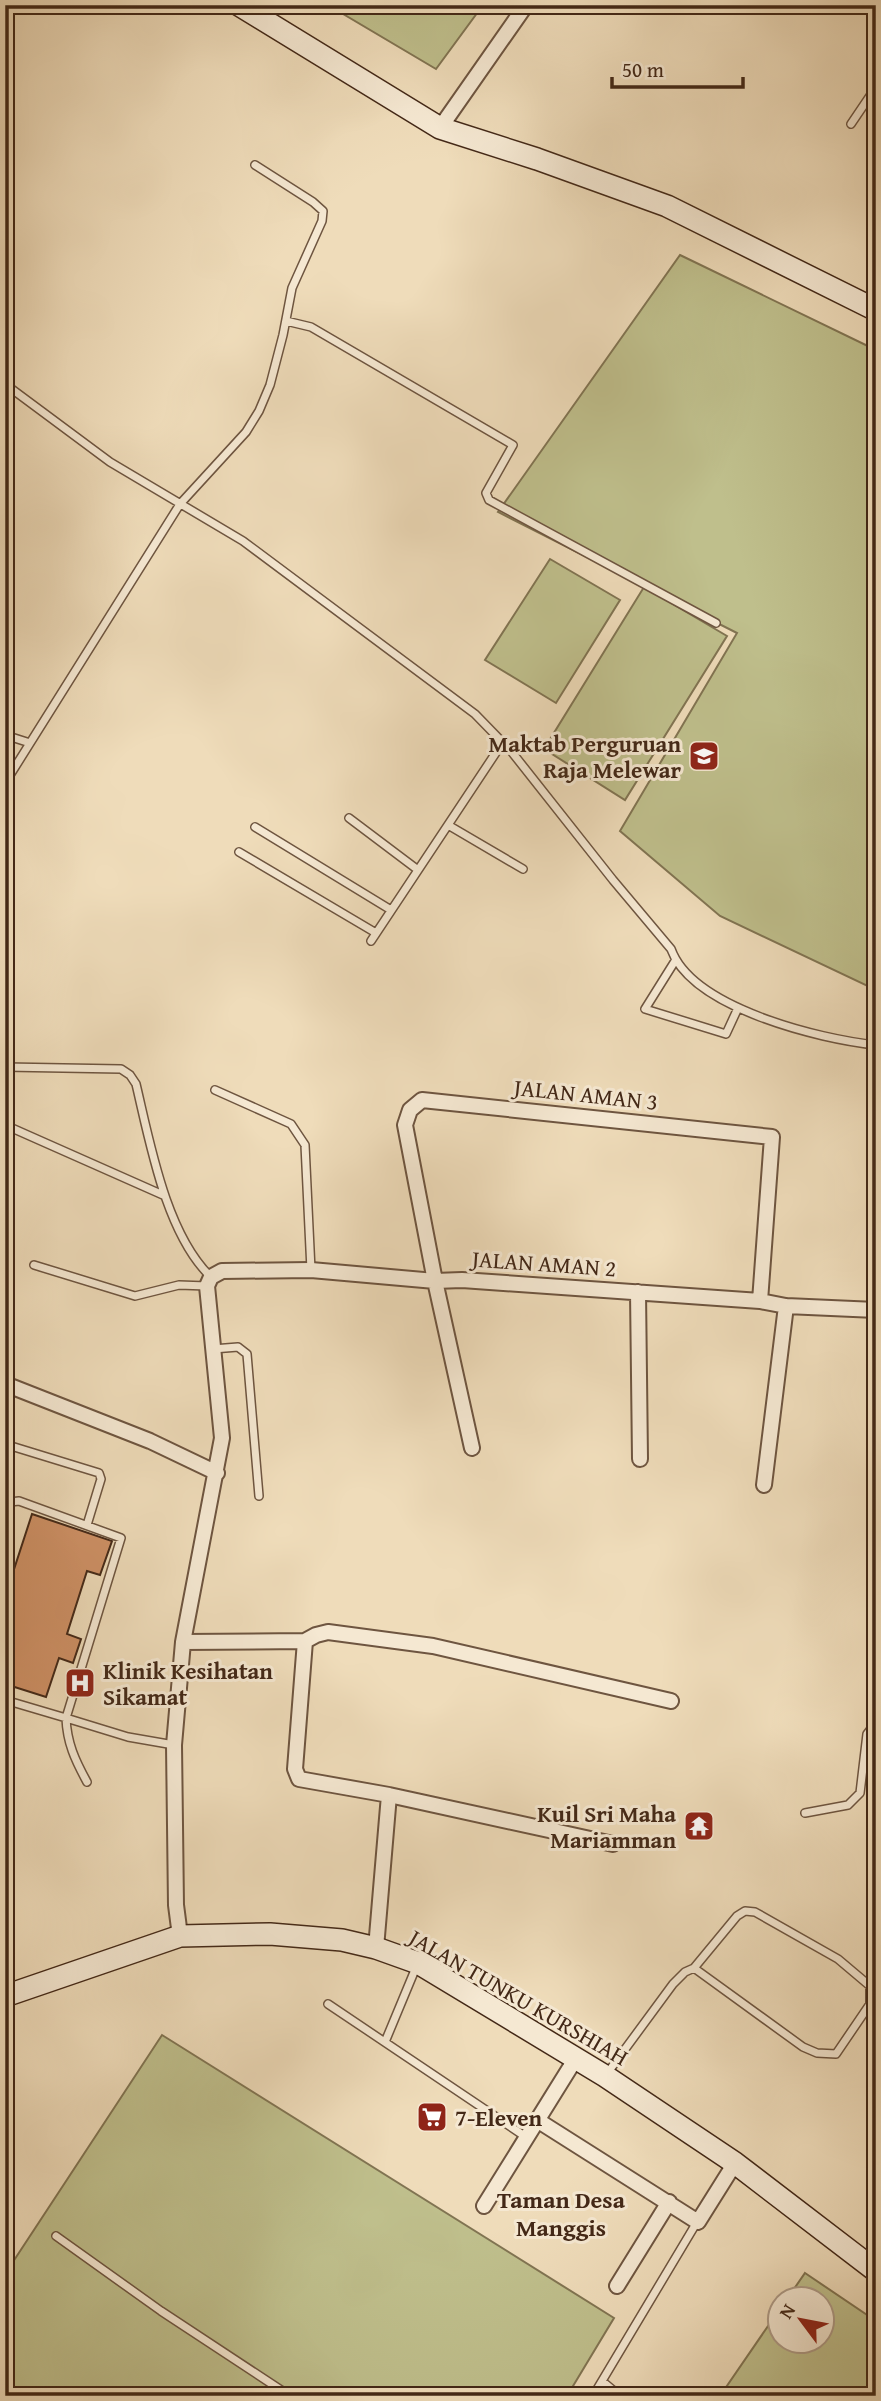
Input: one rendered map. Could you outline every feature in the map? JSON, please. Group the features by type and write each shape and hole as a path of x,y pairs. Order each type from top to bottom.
{"main road":[{"path":"239,5 440,128 537,159 667,206 876,310"},
{"name":"JALAN TUNKU KURSHIAH","path":"5,1996 180,1936 270,1934 342,1940 376,1948 418,1963 605,2076 735,2164 876,2271"}],"street":[{"path":"440,128 526,5"},
{"name":"JALAN AMAN 3","path":"435,1281 405,1125 410,1110 422,1100 772,1137 760,1301"},
{"name":"JALAN AMAN 2","path":"209,1282 222,1271 311,1270 435,1281 462,1280 760,1301 786,1306 876,1310"},
{"path":"435,1281 472,1448"},
{"path":"180,1936 176,1905 174,1745 183,1642 222,1438 212,1349 209,1282"},
{"path":"638,1292 640,1459"},
{"path":"764,1485 786,1306"},
{"path":"5,1384 150,1441 217,1473"},
{"path":"183,1642 305,1641 316,1634 328,1632 433,1646 671,1701"},
{"path":"305,1641 295,1769 299,1779 389,1795 613,1844"},
{"path":"376,1948 389,1795"},
{"path":"484,2206 576,2058"},
{"path":"537,2120 698,2222 735,2164"},
{"path":"617,2287 669,2202"}],"lane":[{"path":"852,124 876,87"},
{"path":"5,783 180,504 246,432 260,411 270,385 292,288 322,221 323,211 255,165"},
{"path":"286,321 311,327 513,445 490,483 486,493 489,500 716,623"},
{"path":"5,384 110,462 243,541 475,714 503,742 671,949 675,961 695,983 738,1008 801,1030 876,1045"},
{"path":"5,735 30,743"},
{"path":"371,941 503,742"},
{"path":"349,818 418,870"},
{"path":"448,825 523,869"},
{"path":"255,827 391,910"},
{"path":"239,852 376,933"},
{"path":"675,961 645,1009 726,1034 738,1008"},
{"path":"5,1068 121,1069 130,1075 136,1084 163,1195 197,1264 209,1282 179,1285 135,1296 34,1265"},
{"path":"215,1090 291,1124 305,1145 311,1270"},
{"path":"5,1125 163,1195"},
{"path":"212,1349 238,1347 247,1354 259,1496"},
{"path":"5,1448 11,1446 99,1473 102,1479 87,1525"},
{"path":"5,1504 19,1501 121,1538 66,1718 66,1736 72,1756 87,1782"},
{"path":"5,1700 128,1737 174,1745"},
{"path":"805,1813 848,1805 860,1793 867,1734 876,1722"},
{"path":"605,2076 673,1984 685,1972 695,1968 737,1916 745,1911 755,1912 838,1959 870,1986 870,2004 836,2054 817,2053 803,2047 695,1968"},
{"path":"385,2042 418,1963"},
{"path":"328,2004 526,2137"},
{"path":"593,2396 698,2222"},
{"path":"56,2236 161,2311 290,2396"},
{"path":"602,2381 620,2396"}],"green space":[{"path":"328,5 483,5 436,69"},
{"name":"Maktab Perguruan Raja Melewar","path":"680,255 876,350 876,990 720,916 620,831 737,633 498,512"},
{"path":"550,559 620,600 556,703 485,660"},
{"path":"644,587 727,636 625,800 544,749"},
{"path":"162,2035 614,2318 567,2396 5,2396 5,2274"},
{"path":"805,2273 824,2286 796,2286"},
{"path":"836,2294 876,2321 876,2396 720,2396 766,2329 766,2356 836,2356"}],"building":[{"path":"32,1514 112,1541 100,1575 87,1571 67,1634 81,1639 73,1663 59,1658 46,1697 5,1684 5,1597"}],"place":[{"name":"Maktab Perguruan Raja Melewar","path":"704,756"},
{"name":"Klinik Kesihatan Sikamat","path":"80,1683"},
{"name":"Kuil Sri Maha Mariamman","path":"699,1826"},
{"name":"7-Eleven","path":"432,2117"}],"district":[{"name":"Taman Desa Manggis","path":"561,2213"}]}
